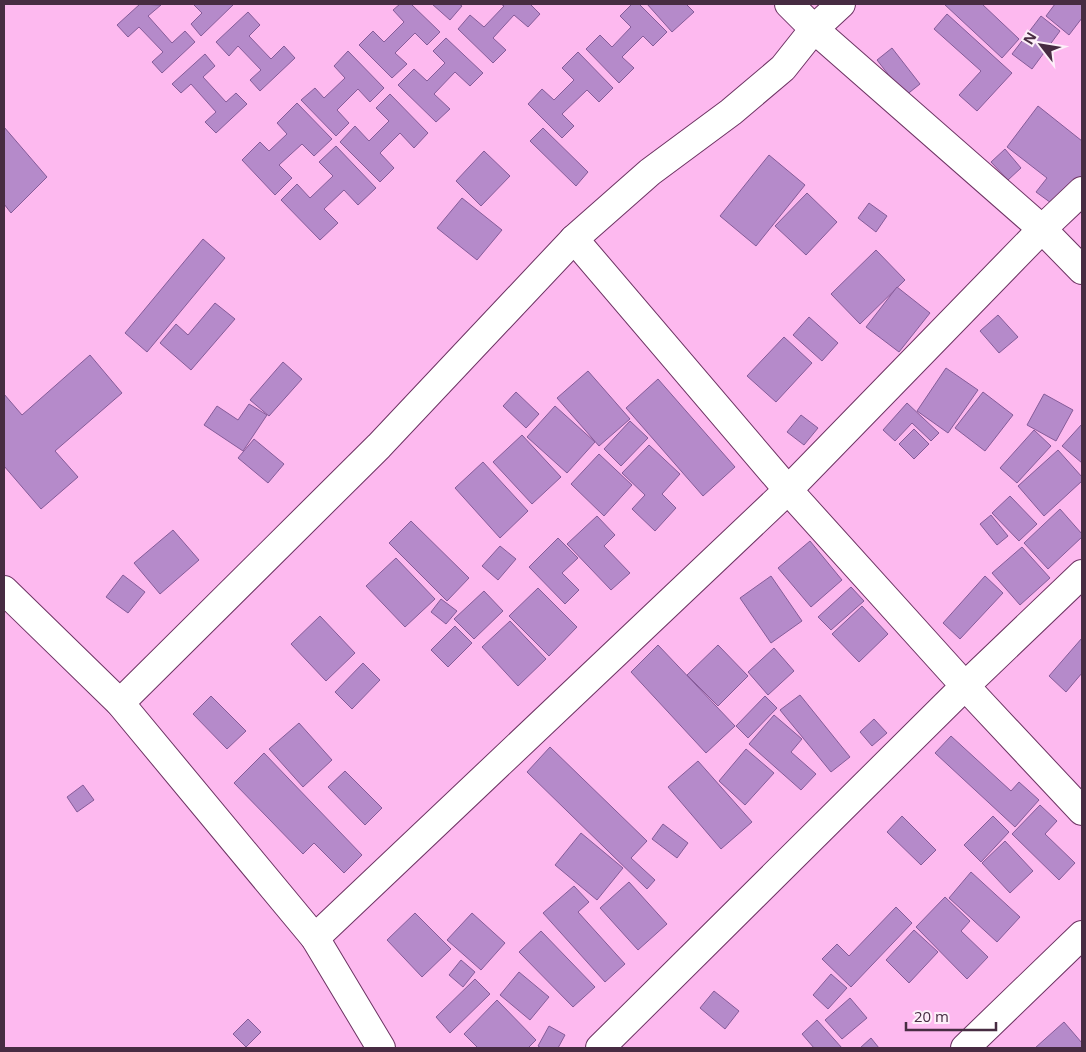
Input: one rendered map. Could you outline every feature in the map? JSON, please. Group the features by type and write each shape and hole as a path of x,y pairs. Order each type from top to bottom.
{"street":[{"path":"789,4 814,29 1042,230 1082,270"},
{"path":"120,703 378,446 574,239 650,172 731,112 783,68 814,29 841,4"},
{"path":"315,938 788,490 1082,191"},
{"path":"574,239 788,490 965,686 1082,811"},
{"path":"600,1048 965,686 1082,574"},
{"path":"4,590 120,703 315,938 381,1048"},
{"path":"965,1048 1082,935"}],"building":[{"path":"140,4 161,5 148,16 172,43 185,31 195,42 162,73 152,62 163,52 139,27 128,37 117,25"},
{"path":"193,4 234,4 201,36 191,24 202,13"},
{"path":"400,4 411,4 440,32 427,45 415,33 395,53 407,64 392,78 359,45 373,31 384,42 404,22 393,10"},
{"path":"432,4 459,4 462,6 450,20"},
{"path":"501,4 530,4 540,14 528,27 514,15 493,38 506,50 493,63 458,29 470,15 484,27 504,6"},
{"path":"632,4 639,4 667,32 653,46 643,36 622,57 634,68 619,83 586,49 600,35 612,47 631,27 620,16"},
{"path":"647,4 686,4 694,12 672,32"},
{"path":"944,4 982,4 1019,39 1002,58"},
{"path":"1055,4 1082,4 1082,18 1069,35 1046,16"},
{"path":"248,12 260,25 249,36 271,59 284,46 295,58 260,91 250,80 261,70 238,46 229,56 216,42"},
{"path":"947,14 1012,73 977,111 959,95 981,71 934,29"},
{"path":"1041,16 1060,31 1032,69 1012,54"},
{"path":"446,38 483,73 470,86 455,72 434,94 450,109 436,122 398,85 414,69 427,81 445,63 433,51"},
{"path":"892,48 920,84 905,96 877,60"},
{"path":"348,51 384,88 370,102 358,89 337,110 349,123 336,136 301,100 315,88 324,98 345,78 334,66"},
{"path":"578,52 613,88 599,102 587,90 562,114 574,126 562,138 528,104 542,89 554,100 574,80 562,68"},
{"path":"205,54 215,66 203,77 226,102 236,93 247,104 216,133 205,122 216,112 191,84 181,93 172,84"},
{"path":"390,94 428,133 414,148 400,133 380,153 394,168 380,182 340,142 355,126 369,141 389,121 376,108"},
{"path":"297,103 332,139 314,156 302,144 279,165 292,178 275,195 242,160 260,142 269,151 287,134 277,123"},
{"path":"1038,106 1082,141 1082,177 1058,208 1036,192 1047,178 1007,147"},
{"path":"4,127 47,177 11,213 4,204"},
{"path":"543,128 588,172 576,186 530,141"},
{"path":"336,146 376,188 358,205 344,190 324,209 338,223 320,240 281,200 297,184 310,198 333,176 319,162"},
{"path":"1005,149 1021,168 1008,180 991,162"},
{"path":"484,151 510,176 481,206 456,181"},
{"path":"769,155 805,185 756,246 720,216"},
{"path":"807,193 837,222 806,255 775,226"},
{"path":"462,198 502,230 477,260 437,228"},
{"path":"869,203 887,216 876,232 858,218"},
{"path":"203,239 225,258 147,352 125,333"},
{"path":"876,250 905,280 860,324 831,294"},
{"path":"897,287 930,313 899,352 866,327"},
{"path":"215,303 235,319 191,370 160,343 176,324 188,335"},
{"path":"998,315 1018,337 999,353 980,331"},
{"path":"809,317 838,343 822,361 793,335"},
{"path":"784,337 812,363 776,402 747,376"},
{"path":"90,355 122,393 55,451 78,477 41,509 4,466 4,394 22,415"},
{"path":"283,362 302,379 269,416 250,400"},
{"path":"946,368 978,390 948,433 917,411"},
{"path":"588,371 630,419 599,446 557,398"},
{"path":"658,379 735,467 703,496 626,408"},
{"path":"516,392 539,414 526,428 503,406"},
{"path":"983,392 1013,415 985,451 955,428"},
{"path":"1044,394 1073,410 1056,441 1027,425"},
{"path":"907,403 939,433 931,441 912,423 895,441 883,430"},
{"path":"249,404 267,415 243,451 204,425 217,406 238,420"},
{"path":"555,406 595,442 567,473 527,437"},
{"path":"801,415 818,428 804,445 787,432"},
{"path":"630,421 648,438 621,466 604,449"},
{"path":"1082,424 1082,463 1062,446"},
{"path":"914,429 929,444 914,459 899,444"},
{"path":"1034,430 1051,446 1017,483 1000,468"},
{"path":"522,435 561,477 532,504 493,462"},
{"path":"254,439 284,464 268,483 238,458"},
{"path":"649,445 680,474 662,494 676,508 655,531 632,509 645,495 622,473"},
{"path":"1058,450 1082,477 1082,481 1044,516 1018,486"},
{"path":"599,454 632,485 604,516 571,484"},
{"path":"483,462 528,511 500,538 455,488"},
{"path":"1010,496 1037,524 1019,541 992,513"},
{"path":"1060,509 1082,534 1082,537 1048,569 1024,543"},
{"path":"991,515 1008,536 997,545 980,524"},
{"path":"597,516 615,535 604,546 630,573 611,590 567,544"},
{"path":"411,521 469,578 447,601 389,543"},
{"path":"173,530 199,560 160,594 134,563"},
{"path":"558,538 578,558 562,573 579,590 565,604 529,567"},
{"path":"810,541 842,580 811,607 778,568"},
{"path":"500,546 516,559 498,580 482,566"},
{"path":"1022,547 1050,578 1020,605 992,573"},
{"path":"396,558 435,599 405,627 366,586"},
{"path":"123,575 145,592 128,613 106,597"},
{"path":"771,576 802,621 771,643 740,598"},
{"path":"985,576 1003,593 960,639 943,623"},
{"path":"851,587 864,601 831,630 818,617"},
{"path":"538,588 577,627 549,656 509,616"},
{"path":"484,591 503,611 474,639 454,619"},
{"path":"441,599 457,611 446,624 431,612"},
{"path":"862,606 888,634 859,662 832,634"},
{"path":"320,616 355,653 326,681 291,644"},
{"path":"510,621 546,659 518,686 482,647"},
{"path":"455,626 472,643 448,667 431,650"},
{"path":"1082,638 1082,673 1066,692 1049,676"},
{"path":"658,645 735,726 706,753 631,672"},
{"path":"718,645 748,676 718,706 687,675"},
{"path":"774,648 794,671 768,695 748,672"},
{"path":"363,663 380,680 352,709 335,692"},
{"path":"800,695 850,757 831,772 780,710"},
{"path":"211,696 246,731 227,749 193,714"},
{"path":"765,696 777,708 748,738 736,726"},
{"path":"774,715 802,739 791,752 816,774 801,790 749,744"},
{"path":"874,719 887,733 872,746 860,732"},
{"path":"299,723 332,760 303,787 269,749"},
{"path":"951,736 1011,791 1019,782 1039,800 1015,827 935,753"},
{"path":"550,747 647,841 631,858 655,880 647,889 527,772"},
{"path":"746,749 774,773 745,805 719,781"},
{"path":"264,753 362,855 344,873 314,843 303,854 234,783"},
{"path":"698,761 752,822 721,849 668,787"},
{"path":"345,771 382,808 365,825 328,787"},
{"path":"83,785 94,800 77,812 67,797"},
{"path":"1040,805 1057,821 1045,834 1075,863 1059,880 1012,834"},
{"path":"902,816 936,850 921,865 887,832"},
{"path":"993,816 1009,832 981,862 964,845"},
{"path":"663,824 688,843 677,858 652,839"},
{"path":"581,833 623,868 597,900 555,865"},
{"path":"1005,841 1033,871 1010,893 982,863"},
{"path":"971,872 1020,917 997,942 949,898"},
{"path":"629,882 667,924 638,950 600,908"},
{"path":"574,886 589,902 578,912 625,964 605,982 543,913"},
{"path":"945,897 970,921 961,931 988,957 967,979 916,927"},
{"path":"896,907 912,923 851,987 822,959 837,944 849,956"},
{"path":"415,913 451,949 422,977 387,940"},
{"path":"472,913 505,943 481,970 447,940"},
{"path":"914,930 938,952 909,983 886,960"},
{"path":"541,931 595,987 573,1007 519,952"},
{"path":"461,960 475,972 463,987 449,975"},
{"path":"519,972 549,997 530,1020 500,995"},
{"path":"831,974 847,988 828,1009 813,995"},
{"path":"475,979 490,994 450,1033 436,1017"},
{"path":"714,991 739,1011 725,1029 700,1008"},
{"path":"850,998 867,1018 842,1039 825,1020"},
{"path":"497,1000 536,1040 528,1048 478,1048 464,1034"},
{"path":"248,1019 261,1032 246,1047 233,1034"},
{"path":"817,1020 842,1048 814,1048 802,1034"},
{"path":"1064,1022 1082,1043 1082,1048 1035,1048"},
{"path":"549,1026 565,1035 558,1048 541,1048 538,1046"},
{"path":"871,1038 879,1048 860,1048"}]}
